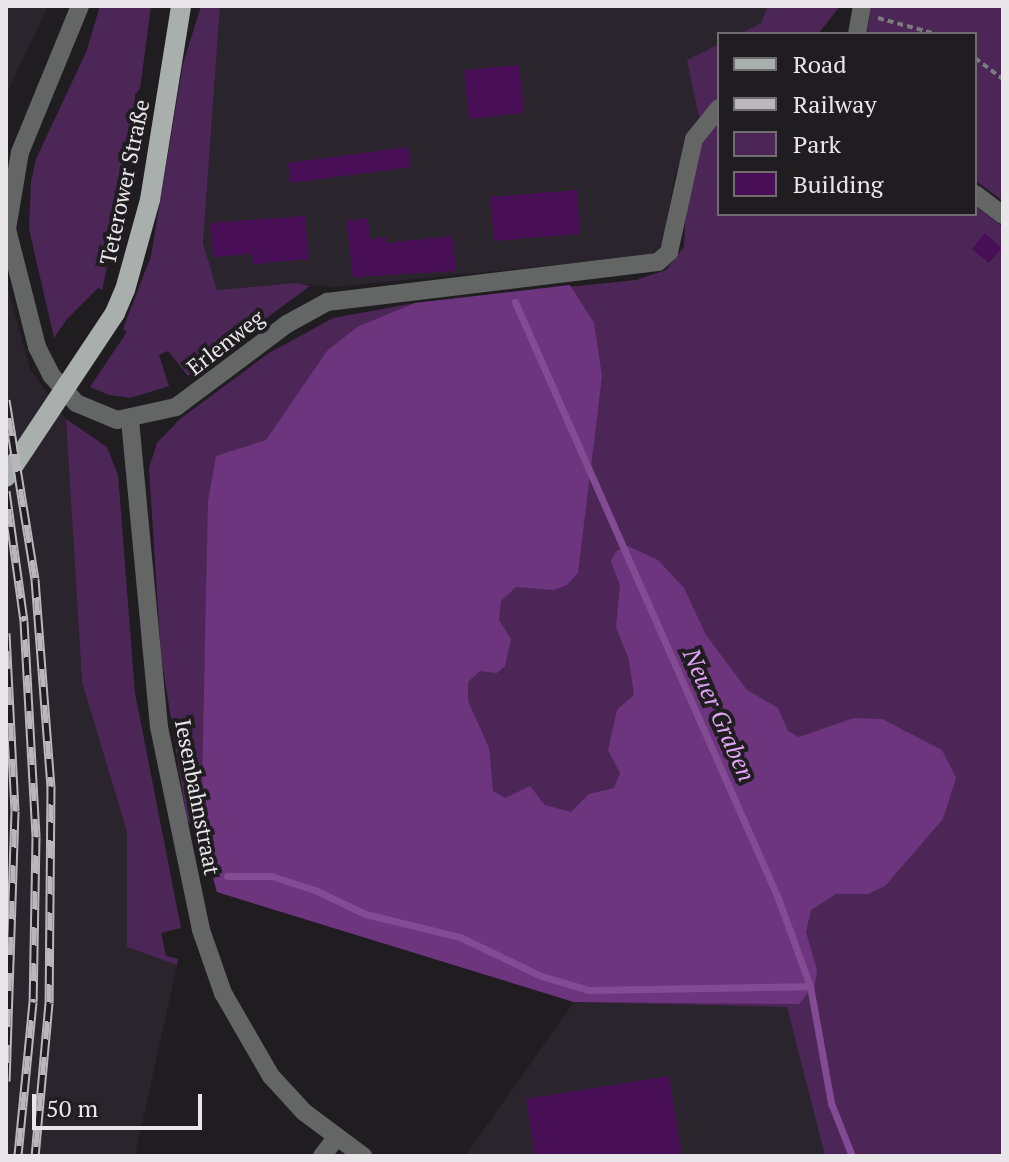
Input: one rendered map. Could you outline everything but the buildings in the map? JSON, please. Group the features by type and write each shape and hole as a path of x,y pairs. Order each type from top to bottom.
{"main road":[{"name":"Teterower Straße","path":"6,477 115,313 139,248 150,200 181,6"}],"street":[{"path":"80,6 20,152 7,229 37,347 51,375 89,411 130,420"},
{"name":"Erlenweg","path":"130,420 188,400 287,324 327,302 658,262 669,252 694,139 717,110"},
{"path":"977,196 1003,215"},
{"name":"Iesenbahnstraat","path":"130,420 159,727 201,930 244,1035 271,1076 336,1138 363,1156"},
{"path":"322,1156 336,1138"}],"path":[{"path":"860,19 926,32"},
{"path":"977,60 1003,79"}],"shaded area":[{"path":"6,6 48,6 6,95"},
{"path":"220,6 768,6 761,23 743,32 717,32 717,45 688,60 699,118 675,175 663,242 656,251 645,256 335,287 296,283 217,290 203,243"},
{"path":"6,281 30,369 66,419 82,681 127,832 127,947 177,965 135,1156 6,1156"},
{"path":"570,285 594,323 602,376 578,573 567,585 553,590 516,587 501,601 499,620 511,639 505,666 497,673 480,671 468,682 468,701 489,748 493,791 505,798 530,786 545,805 571,812 589,794 614,788 620,773 608,750 617,710 634,695 629,660 616,627 620,586 611,561 616,551 628,546 658,560 684,588 706,635 747,690 778,708 788,731 799,737 854,718 882,719 942,750 956,778 943,819 885,886 868,894 836,894 811,910 806,932 817,970 815,984 799,1004 574,1002 217,892 201,834 208,501 216,456 266,440 327,351 357,327 415,303"},
{"path":"574,1002 787,1007 825,1156 465,1156"}],"green space":[{"path":"100,6 151,6 140,89 135,94 135,135 102,290 98,288 67,319 54,338 29,229 31,182 36,159 87,50"},
{"path":"201,6 220,6 203,243 217,290 296,283 310,286 188,376 168,351 159,355 169,386 130,398 109,395 90,387 127,332 123,329 151,256 183,64"},
{"path":"768,6 840,6 820,32 743,32 761,23"},
{"path":"871,6 1003,6 1003,201 977,182 977,32 867,32"},
{"path":"717,45 717,102 699,118 687,60"},
{"path":"717,120 717,216 977,216 977,208 1003,227 1003,1156 825,1156 787,1007 574,1002 217,892 201,835 187,820 161,655 149,468 157,443 180,419 269,353 333,318 415,303 636,280 666,270 684,247 687,186 699,141"},
{"path":"66,419 107,447 118,475 135,693 181,928 161,933 166,956 178,959 177,965 127,947 127,832 82,682"}],"waterway":[{"name":"Neuer Graben","path":"515,302 778,898 810,986 831,1103 852,1156"},
{"path":"227,876 271,876 315,890 365,914 460,937 541,976 589,990 810,986"}],"railway":[{"path":"6,400 35,579 51,786 49,1003 35,1156"},
{"path":"6,491 24,621 36,837 33,1002 18,1156"},
{"path":"6,633 15,811 6,1081"}]}
